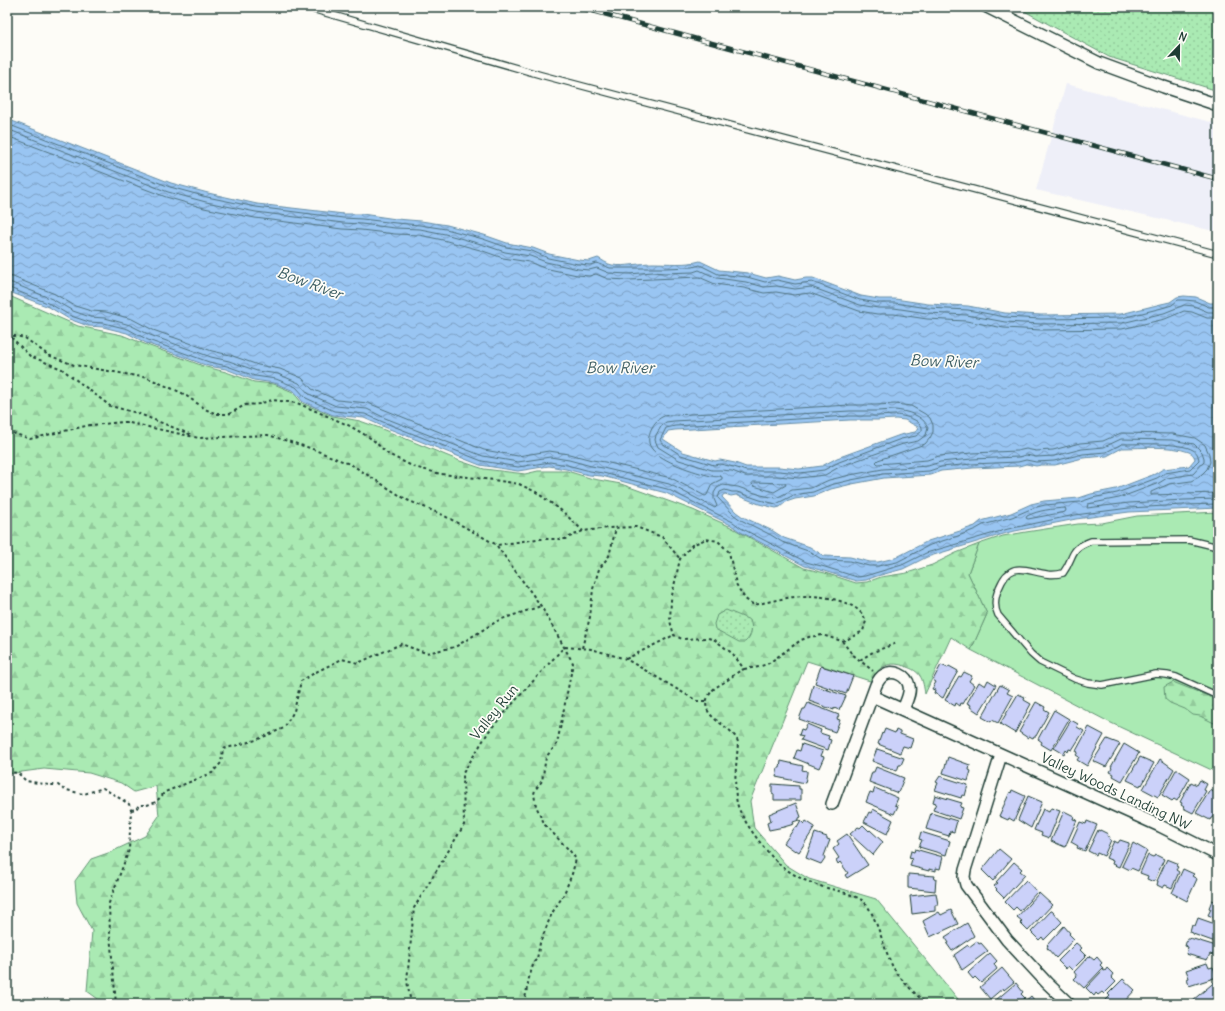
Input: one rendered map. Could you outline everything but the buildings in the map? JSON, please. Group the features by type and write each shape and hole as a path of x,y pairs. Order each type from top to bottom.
{"street":[{"path":"987,7 1099,63 1218,105"},
{"path":"832,804 876,684 886,674 895,673 906,679 910,688 903,710 872,696"},
{"name":"Valley Woods Landing NW","path":"903,710 1146,820 1218,855"},
{"path":"1001,755 965,870 964,877 966,885 1008,940 1047,983 1069,1004"}],"lane":[{"path":"305,7 541,75 1218,254"},
{"path":"1218,547 1189,540 1091,541 1081,544 1076,548 1064,573 1051,575 1022,569 1012,570 1006,574 1001,583 997,592 995,603 995,610 998,615 1031,654 1040,662 1075,679 1102,685 1156,674 1168,675 1176,677 1218,696"}],"path":[{"path":"8,335 30,356 62,369 110,406 137,413 199,438"},
{"path":"8,335 25,338 48,355 74,365 148,378 182,393 207,410 217,414 229,414 245,405 259,404 272,400 297,403 348,425 372,439 388,454 414,467 440,474 519,484 536,492 562,511 583,531"},
{"path":"7,431 30,439 90,425 125,422 199,438 268,435 310,448 352,465 407,500 443,515 497,545 541,606 574,663 557,744 546,757 542,781 535,790 534,794 536,806 545,826 570,851 576,859 575,866 568,885 552,913 540,943 537,959 534,962 529,978 524,1004"},
{"path":"497,545 538,539 565,539 583,531 636,527 662,537 680,559"},
{"path":"582,648 590,617 593,589 599,569 609,556 616,528"},
{"path":"744,669 733,654 715,640 708,638 682,639 674,635 670,621 671,600 680,559 692,545 706,539 718,541 729,552 736,584 745,599 754,605 806,595 819,596 850,604 858,609 863,614 866,621 863,631 842,641"},
{"path":"131,810 139,805 156,802 166,792 212,772 221,763 222,749 256,740 284,728 294,711 301,681 329,665 342,659 358,663 401,644 426,653 455,647 499,620 541,606"},
{"path":"626,659 674,635"},
{"path":"883,676 872,671 852,654 842,641 822,635 809,637 801,640 769,663 759,667 744,669 722,684 713,688 706,701 706,706 708,712 736,736 738,742 735,782 737,802 741,815 746,823 779,864 812,884 853,896 864,902 871,914 893,967 926,1004"},
{"path":"860,660 873,652 898,643"},
{"path":"564,647 591,649 626,659 698,701 706,701"},
{"name":"Valley Run","path":"411,1004 407,981 414,908 464,825 463,773 489,731 564,647"},
{"path":"7,772 18,773 26,781 58,785 78,793 84,794 103,788 129,804 131,810 129,850 109,903 116,1004"}],"shaded area":[{"path":"1066,84 1218,124 1218,232 1036,190"}],"green space":[{"path":"1017,7 1218,7 1218,91 1109,57"},
{"path":"7,295 78,326 122,335 206,367 254,382 274,384 293,392 302,403 333,416 360,421 460,461 484,469 525,474 538,471 567,471 593,479 621,484 693,510 729,526 804,568 856,583 907,573 932,565 979,544 968,573 987,614 971,650 951,637 925,694 923,682 919,674 913,669 901,665 890,664 881,668 870,681 807,661 750,801 754,828 786,865 809,879 876,899 962,1004 105,1004 87,991 92,931 77,903 75,881 91,859 111,852 145,836 159,816 156,786 134,792 121,783 89,773 44,769 7,774"},
{"path":"1218,512 1218,773 1109,722 971,650 987,614 968,573 979,544 1003,536 1078,524 1102,523 1137,516"},
{"path":"726,610 750,620 751,632 745,642 739,642 715,629 714,624 717,615"},
{"path":"1173,682 1218,700 1218,725 1200,716 1193,715 1185,709 1170,703 1165,699 1164,687"}],"water":[{"name":"Bow River","path":"7,119 171,183 208,193 257,204 344,214 362,214 447,225 507,243 533,248 549,254 589,261 598,258 612,265 622,266 700,261 719,270 748,273 766,278 778,276 795,280 813,278 861,296 879,299 895,299 928,304 968,306 1005,313 1041,315 1121,314 1170,302 1177,297 1196,297 1210,303 1218,303 1218,508 1129,512 1076,519 1010,532 927,557 903,569 866,580 856,581 805,566 739,531 731,525 666,493 602,476 589,475 549,466 518,471 480,465 364,418 333,415 303,402 294,391 274,383 254,380 226,369 208,366 146,343 127,333 103,327 88,326 69,319 49,307 7,291","holes":["850,420 905,420 919,429 915,432 900,435 837,458 822,466 799,469 779,467 746,467 720,460 715,461 683,452 663,439 668,431 675,430","1122,448 1173,448 1189,452 1195,459 1189,466 1163,469 1155,474 1116,489 1079,498 1044,501 1031,504 1011,513 981,521 975,526 928,541 895,558 878,562 870,562 850,557 824,556 810,547 784,538 773,531 743,517 736,512 722,497 725,494 731,496 736,495 759,504 776,508 795,499 814,496 831,489 852,484 884,478 930,475 941,471 973,468 1019,466 1026,464 1036,466 1055,465 1083,458 1107,456"]}],"railway":[{"path":"578,7 1218,179"}]}
